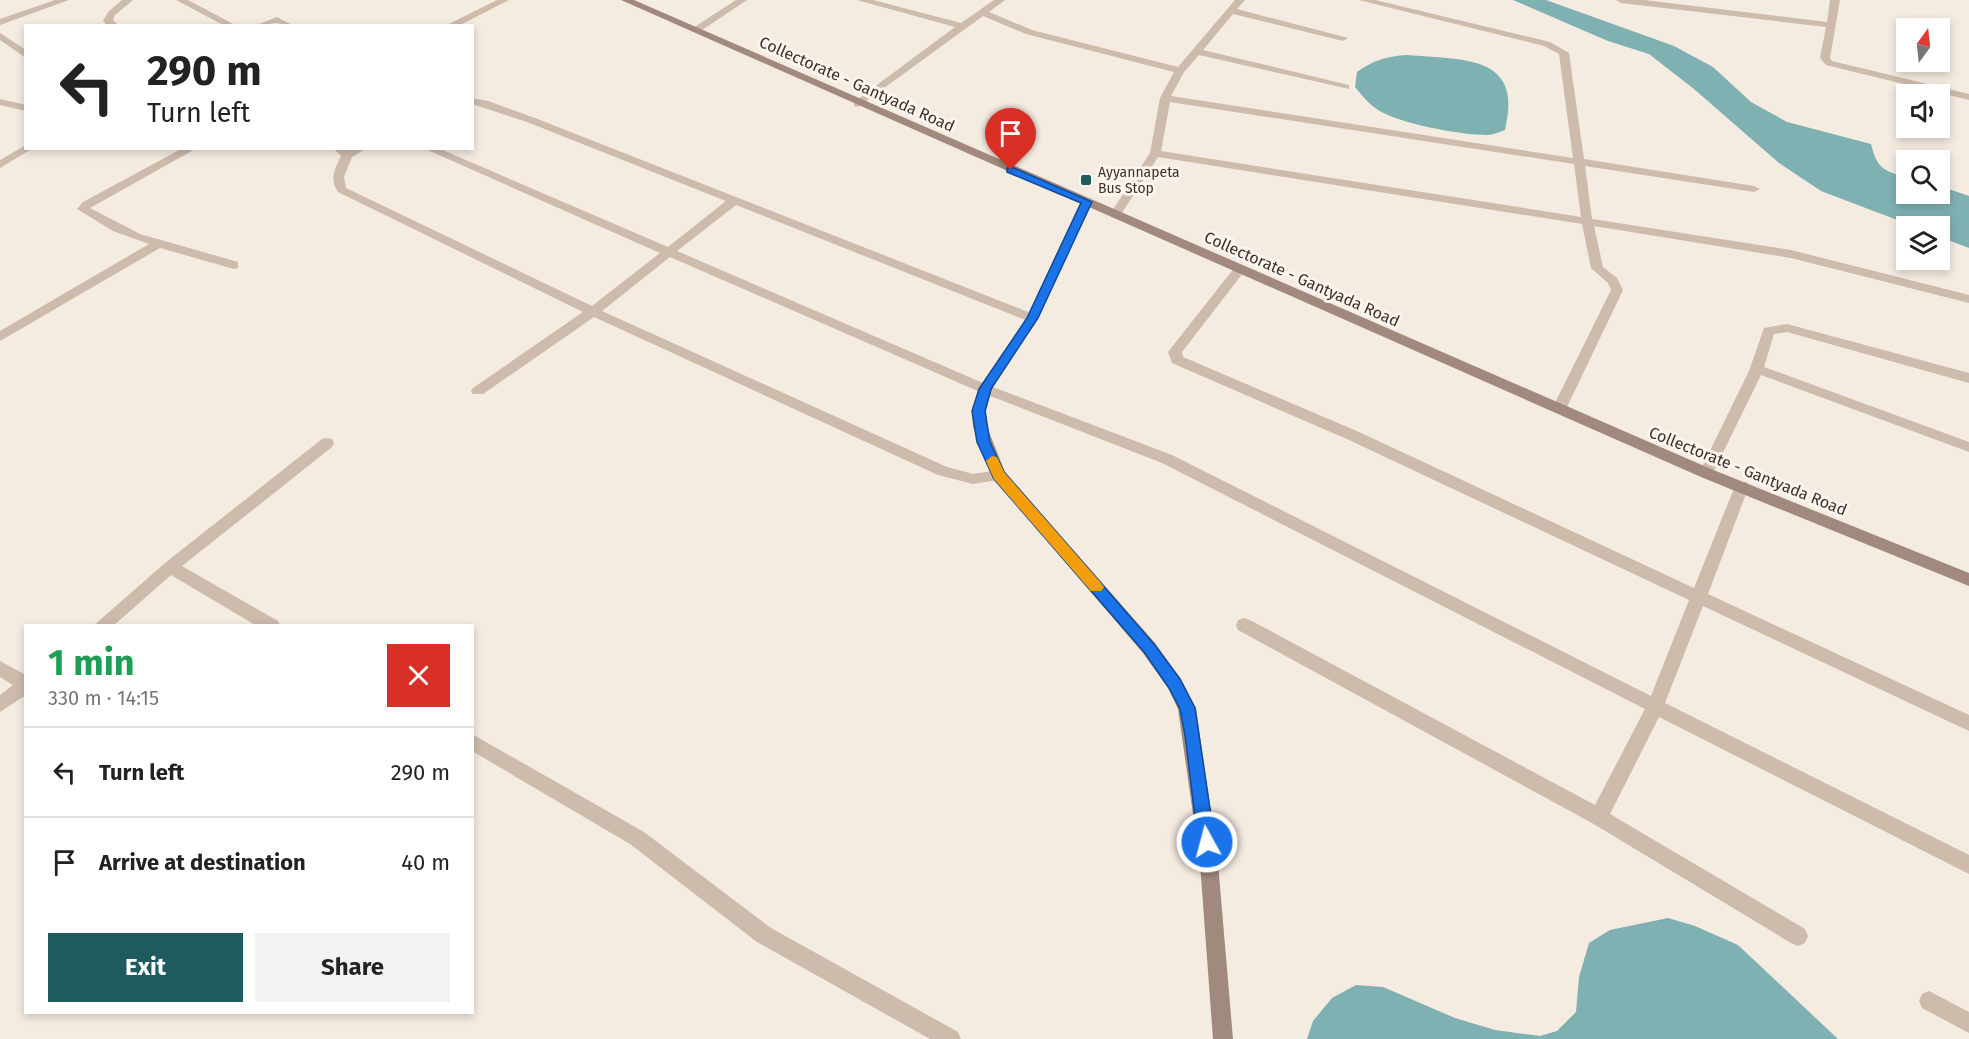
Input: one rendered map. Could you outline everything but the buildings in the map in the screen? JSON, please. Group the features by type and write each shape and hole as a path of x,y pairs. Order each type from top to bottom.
{"street":[{"path":"0,22 64,0"},
{"path":"112,24 108,21 109,16 128,0"},
{"path":"181,0 229,24"},
{"path":"453,24 504,0"},
{"name":"Collectorate - Gantyada Road","path":"626,0 858,104 1116,214 1239,270 1706,473 1969,580"},
{"path":"696,30 742,0"},
{"path":"862,0 963,26"},
{"path":"858,104 1000,0"},
{"path":"1116,214 1155,153 1165,98 1180,72 1240,0"},
{"path":"1364,0 1547,44 1562,51 1587,221 1597,268 1613,281 1617,290 1559,409"},
{"path":"1621,0 1830,25"},
{"path":"1835,0 1825,58 1833,64 1969,97"},
{"path":"1232,11 1344,38"},
{"path":"981,12 1029,32 1180,72"},
{"path":"263,24 274,20 285,24"},
{"path":"0,36 24,54"},
{"path":"1198,52 1345,87"},
{"path":"1165,98 1754,189"},
{"path":"474,101 531,120 1032,318"},
{"path":"0,102 24,108"},
{"path":"0,164 24,150"},
{"path":"188,150 83,207 101,219 158,244 234,265"},
{"path":"433,150 985,389 1167,459 1969,865"},
{"path":"342,152 337,177 342,190 594,311 943,471 973,479 999,475"},
{"path":"1155,153 1791,254 1969,299"},
{"path":"478,391 594,311 735,200"},
{"path":"1086,202 1032,318 985,389 979,411 980,427 984,442 999,475 1149,648 1174,683 1187,708 1193,735 1209,863 1223,1039"},
{"path":"0,337 158,244"},
{"path":"1239,270 1175,352 1177,360 1354,436 1969,723"},
{"path":"1706,473 1757,369 1769,331 1782,328 1969,378"},
{"path":"1757,369 1969,447"},
{"path":"103,624 170,567 327,443"},
{"path":"1599,817 1656,705 1742,486"},
{"path":"170,567 269,624"},
{"path":"1244,625 1599,817 1798,936"},
{"path":"0,668 24,683"},
{"path":"0,705 24,686"},
{"path":"474,743 637,838 764,935 951,1039"},
{"path":"1929,1001 1969,1023"}],"water":[{"path":"1513,0 1546,0 1674,46 1713,67 1751,102 1787,122 1871,144 1882,167 1896,174 1896,204 1950,204 1950,189 1969,196 1969,248 1950,241 1950,216 1896,216 1896,220 1821,191 1779,163 1694,89 1649,54 1608,41"},
{"path":"1408,55 1468,61 1484,66 1497,74 1506,87 1509,105 1505,130 1487,135 1447,131 1401,120 1375,108 1355,87 1357,72 1381,59"},
{"path":"1668,918 1695,926 1738,945 1838,1039 1307,1039 1313,1021 1332,998 1356,985 1383,987 1455,1018 1495,1030 1540,1036 1557,1031 1576,1012 1579,977 1589,943 1610,930"}],"slow traffic":[{"path":"992,461 999,475 1096,587"}],"place":[{"name":"Ayyannapeta Bus Stop","path":"1086,180"}],"route":[{"path":"1011,170 1086,202 1032,318 985,389 979,411 984,442 999,475 1149,648 1174,683 1187,708 1193,735 1207,842"}]}
